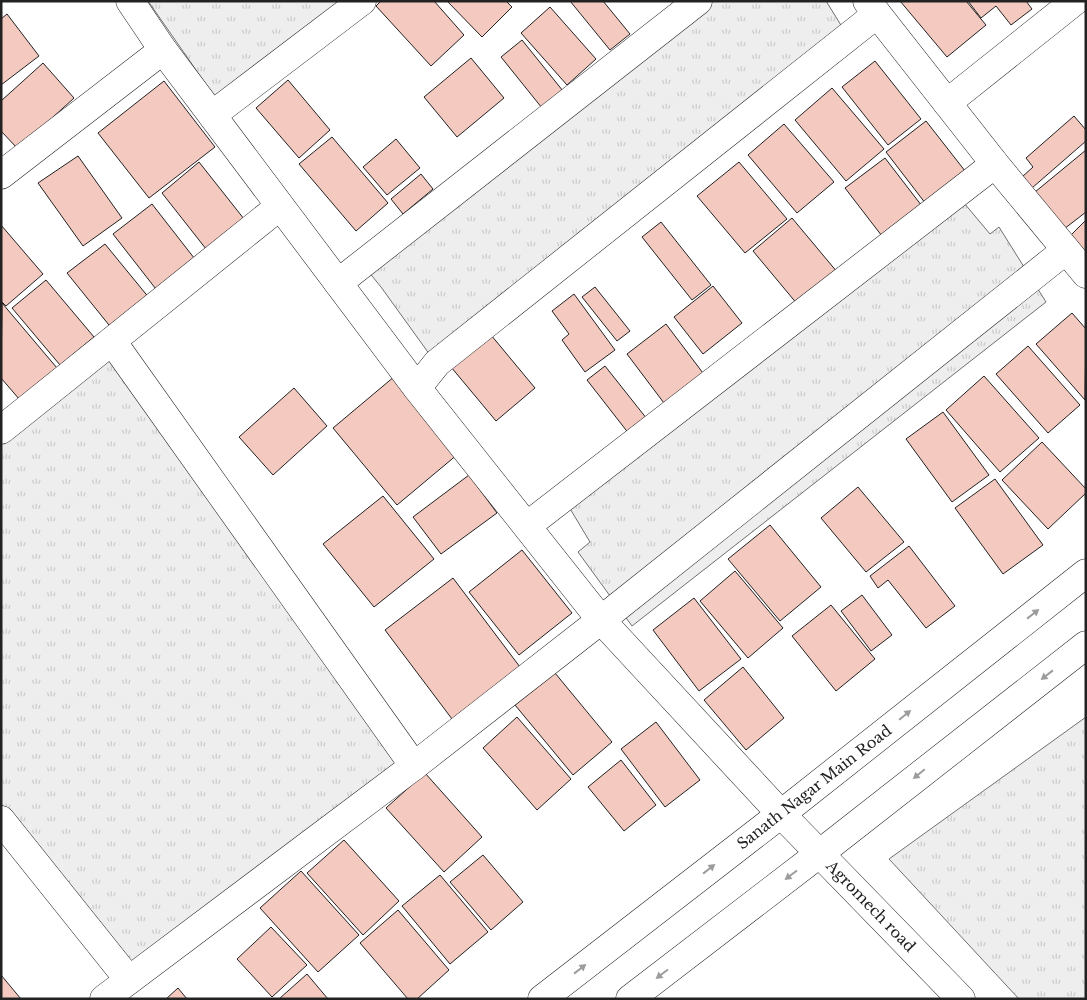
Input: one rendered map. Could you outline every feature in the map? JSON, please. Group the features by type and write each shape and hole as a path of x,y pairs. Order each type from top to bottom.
{"street":[{"name":"Agromech road","path":"130,1 163,50 417,388 602,620 781,814 961,999"},
{"path":"212,115 362,1"},
{"path":"338,283 698,1"},
{"path":"947,103 1075,1"},
{"path":"417,388 436,363 872,8 995,164 1086,274"},
{"path":"2,173 163,50"},
{"path":"528,525 995,164"},
{"path":"1,430 280,206"},
{"path":"104,999 414,766 602,620 1066,250"},
{"path":"112,341 414,766"},
{"name":"Sanath Nagar Main Road","path":"542,999 781,814 1086,573"},
{"path":"630,999 820,854 1086,645"},
{"path":"1,820 129,980"}],"green space":[{"path":"148,1 348,1 219,103"},
{"path":"690,1 826,1 844,30 430,355 359,260"},
{"path":"959,197 990,234 999,227 1046,302 632,626 578,552 590,542 566,502"},
{"path":"112,356 399,762 131,965 1,804 1,444"},
{"path":"1086,717 1086,999 1019,999 889,859"}],"building":[{"path":"381,1 434,1 464,35 431,66 376,6"},
{"path":"447,1 506,1 512,7 482,37"},
{"path":"570,1 603,1 630,34 610,50"},
{"path":"900,1 966,1 986,25 947,57"},
{"path":"968,1 1026,1 1032,9 1011,25 996,6 981,18"},
{"path":"550,7 596,59 567,85 521,33"},
{"path":"7,14 39,56 1,85 1,19"},
{"path":"522,40 563,91 542,108 501,57"},
{"path":"471,58 504,98 457,137 424,97"},
{"path":"875,61 921,119 888,145 842,87"},
{"path":"43,63 74,98 18,149 1,131 1,101"},
{"path":"288,80 330,130 299,158 256,108"},
{"path":"164,81 215,147 149,198 98,133"},
{"path":"832,88 884,149 846,181 795,120"},
{"path":"1074,116 1086,130 1086,141 1032,188 1022,177 1033,167 1026,158"},
{"path":"926,121 969,176 929,208 886,152"},
{"path":"784,124 834,182 797,213 748,155"},
{"path":"332,137 388,203 356,231 299,164"},
{"path":"396,139 420,168 387,195 363,167"},
{"path":"1086,150 1086,212 1064,229 1035,192"},
{"path":"78,156 122,218 83,246 38,183"},
{"path":"885,158 925,210 885,240 845,188"},
{"path":"199,162 248,224 210,254 162,193"},
{"path":"739,162 787,219 745,253 697,196"},
{"path":"421,174 433,189 403,214 391,199"},
{"path":"152,204 198,263 159,293 113,234"},
{"path":"792,218 843,279 803,311 753,251"},
{"path":"1086,220 1086,261 1066,240"},
{"path":"661,222 711,285 692,300 642,237"},
{"path":"1,225 43,274 6,306 1,301"},
{"path":"105,244 150,299 113,330 67,273"},
{"path":"46,280 94,337 60,365 12,308"},
{"path":"713,286 742,323 703,354 674,317"},
{"path":"595,287 630,331 617,341 582,297"},
{"path":"574,294 615,350 585,372 562,340 569,334 552,311"},
{"path":"2,303 57,368 20,400 1,378"},
{"path":"1072,313 1086,329 1085,400 1036,344"},
{"path":"666,324 709,381 670,411 627,354"},
{"path":"486,329 535,388 496,421 446,361"},
{"path":"1028,346 1080,405 1048,433 996,374"},
{"path":"605,366 651,424 633,439 587,380"},
{"path":"395,376 458,454 397,505 333,428"},
{"path":"984,376 1039,438 1000,472 946,410"},
{"path":"294,388 327,426 273,475 239,437"},
{"path":"943,412 989,475 952,502 906,439"},
{"path":"1042,442 1086,489 1086,493 1048,529 1002,480"},
{"path":"469,475 497,513 441,554 413,517"},
{"path":"995,479 1043,545 1003,574 955,508"},
{"path":"858,487 904,542 866,572 821,518"},
{"path":"383,496 434,559 374,607 323,544"},
{"path":"770,525 821,587 780,621 728,559"},
{"path":"909,546 955,606 926,628 888,580 878,588 870,576"},
{"path":"522,550 572,613 519,655 469,592"},
{"path":"735,571 783,628 748,658 700,601"},
{"path":"453,578 520,667 452,719 385,630"},
{"path":"862,595 892,635 871,651 841,611"},
{"path":"694,598 741,659 699,691 653,630"},
{"path":"831,605 875,659 836,691 792,636"},
{"path":"743,667 784,718 746,750 704,700"},
{"path":"555,673 612,742 573,775 515,705"},
{"path":"517,717 571,779 537,810 483,748"},
{"path":"656,722 700,780 665,807 621,749"},
{"path":"621,760 656,805 624,831 588,787"},
{"path":"425,773 482,837 444,872 386,808"},
{"path":"344,840 399,901 363,935 307,873"},
{"path":"483,855 523,902 491,930 450,882"},
{"path":"301,871 359,935 318,972 260,908"},
{"path":"440,875 488,932 450,964 402,906"},
{"path":"398,910 449,970 417,999 408,999 360,943"},
{"path":"271,927 307,965 272,997 237,959"},
{"path":"307,974 328,999 279,999"},
{"path":"1,975 21,999 1,999"},
{"path":"178,988 187,999 166,999"}]}
